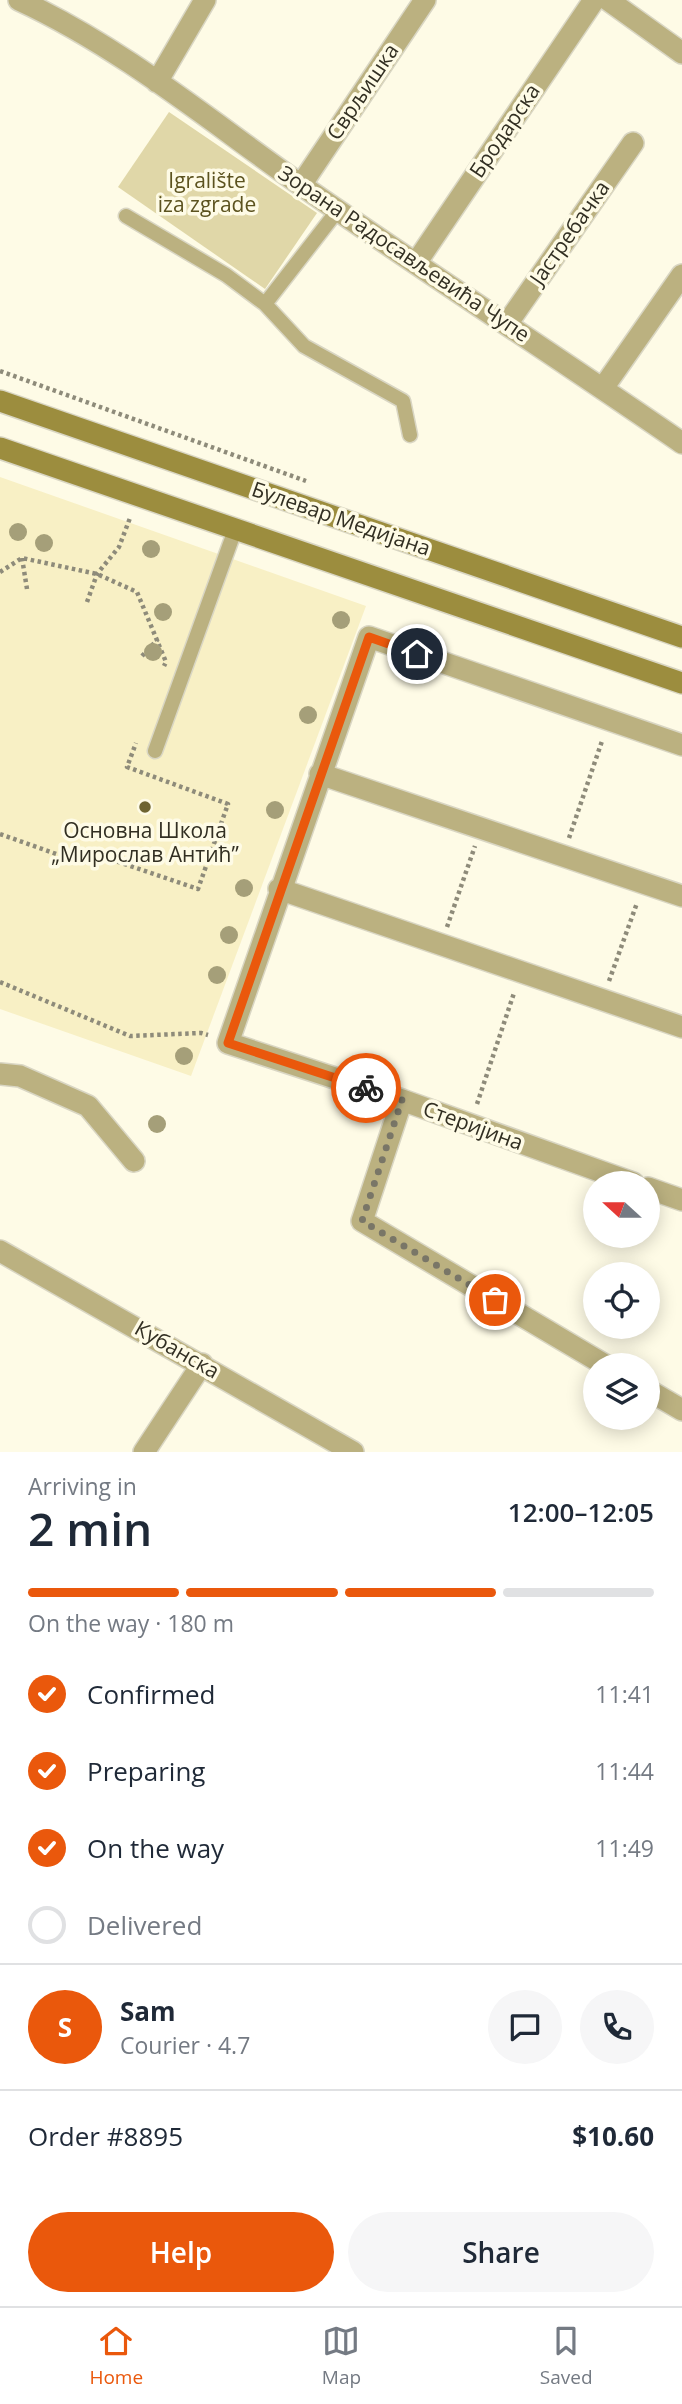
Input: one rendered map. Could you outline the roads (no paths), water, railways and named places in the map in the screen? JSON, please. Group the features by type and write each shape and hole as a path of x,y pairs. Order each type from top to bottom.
{"main road":[{"name":"Булевар Медијана","path":"0,401 682,637"},
{"path":"0,448 682,682"}],"street":[{"name":"Зорана Радосављевића Чупе","path":"19,0 59,18 157,82 301,185 682,442"},
{"path":"157,82 205,0"},
{"name":"Сврљишка","path":"301,185 425,0"},
{"name":"Бродарска","path":"416,263 594,0"},
{"path":"608,0 682,53"},
{"name":"Јастребачка","path":"507,324 633,143"},
{"path":"603,388 682,275"},
{"path":"682,745 369,637 279,889 682,1027"},
{"path":"320,774 682,895"},
{"name":"Стеријина","path":"279,889 228,1043 402,1100 599,1171"},
{"path":"0,1074 20,1076 88,1106 134,1161"},
{"path":"402,1100 362,1221 585,1353"},
{"path":"660,1192 682,1200"},
{"name":"Кубанска","path":"1,1254 202,1364 353,1452"},
{"path":"144,1452 202,1364"},
{"path":"660,1397 682,1410"}],"lane":[{"path":"265,304 338,210"},
{"path":"126,216 226,275 265,304 304,346 403,401 410,435"},
{"path":"155,751 235,530"}],"place":[{"name":"Основна Школа „Мирослав Антић”","path":"145,807"}],"park label":[{"name":"Igralište iza zgrade","path":"207,193"}]}
